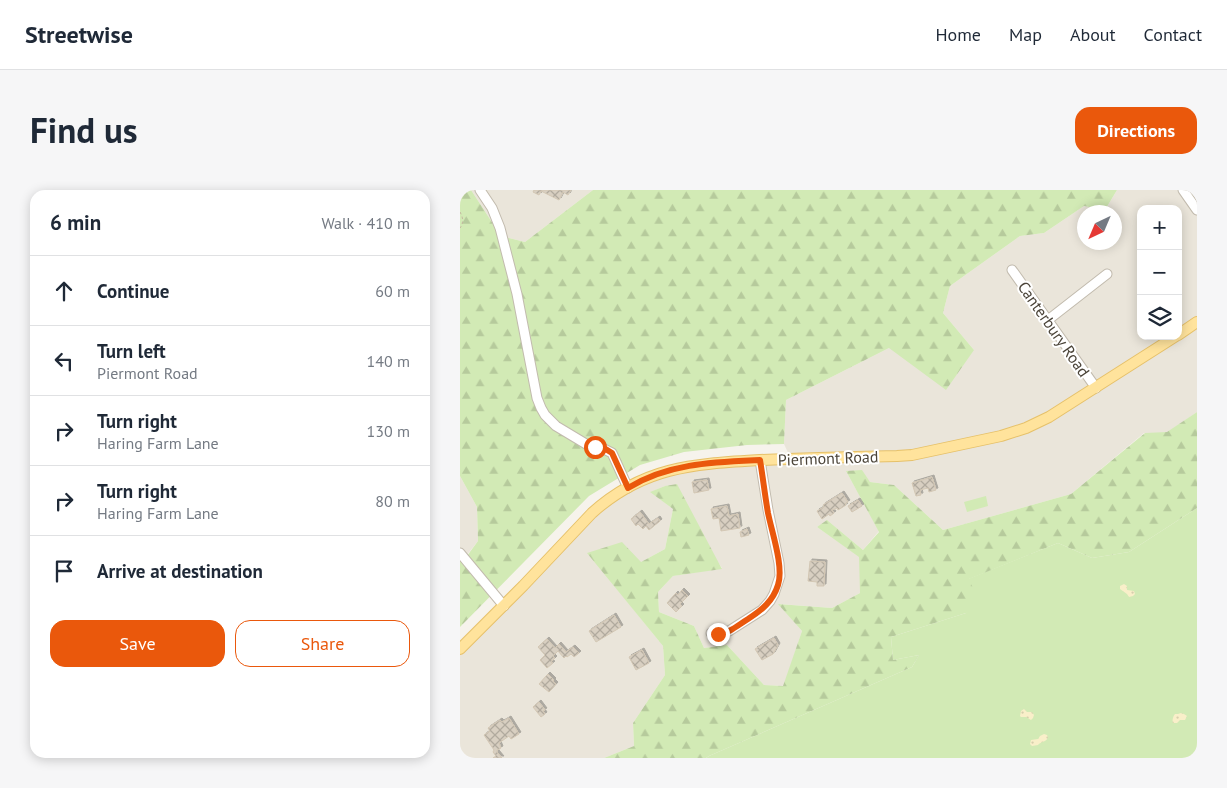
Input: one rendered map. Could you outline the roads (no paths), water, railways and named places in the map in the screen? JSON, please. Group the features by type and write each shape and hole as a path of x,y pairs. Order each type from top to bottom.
{"main road":[{"name":"Piermont Road","path":"1182,332 1197,322"},
{"name":"Piermont Road","path":"460,649 504,606 592,513 604,503 647,478 678,468 721,462 791,458 897,456 938,450 1001,436 1026,428 1049,417 1169,340"}],"street":[{"path":"480,190 496,215 500,228 517,294 540,408 550,420 570,435 586,444 604,448 612,453 628,488"},
{"path":"1183,190 1197,210"},
{"name":"Canterbury Road","path":"1012,270 1096,388"},
{"path":"1048,320 1106,274"},
{"path":"711,633 729,631 762,610 770,601 778,586 780,576 779,563 760,460"},
{"path":"460,553 504,606"}]}
